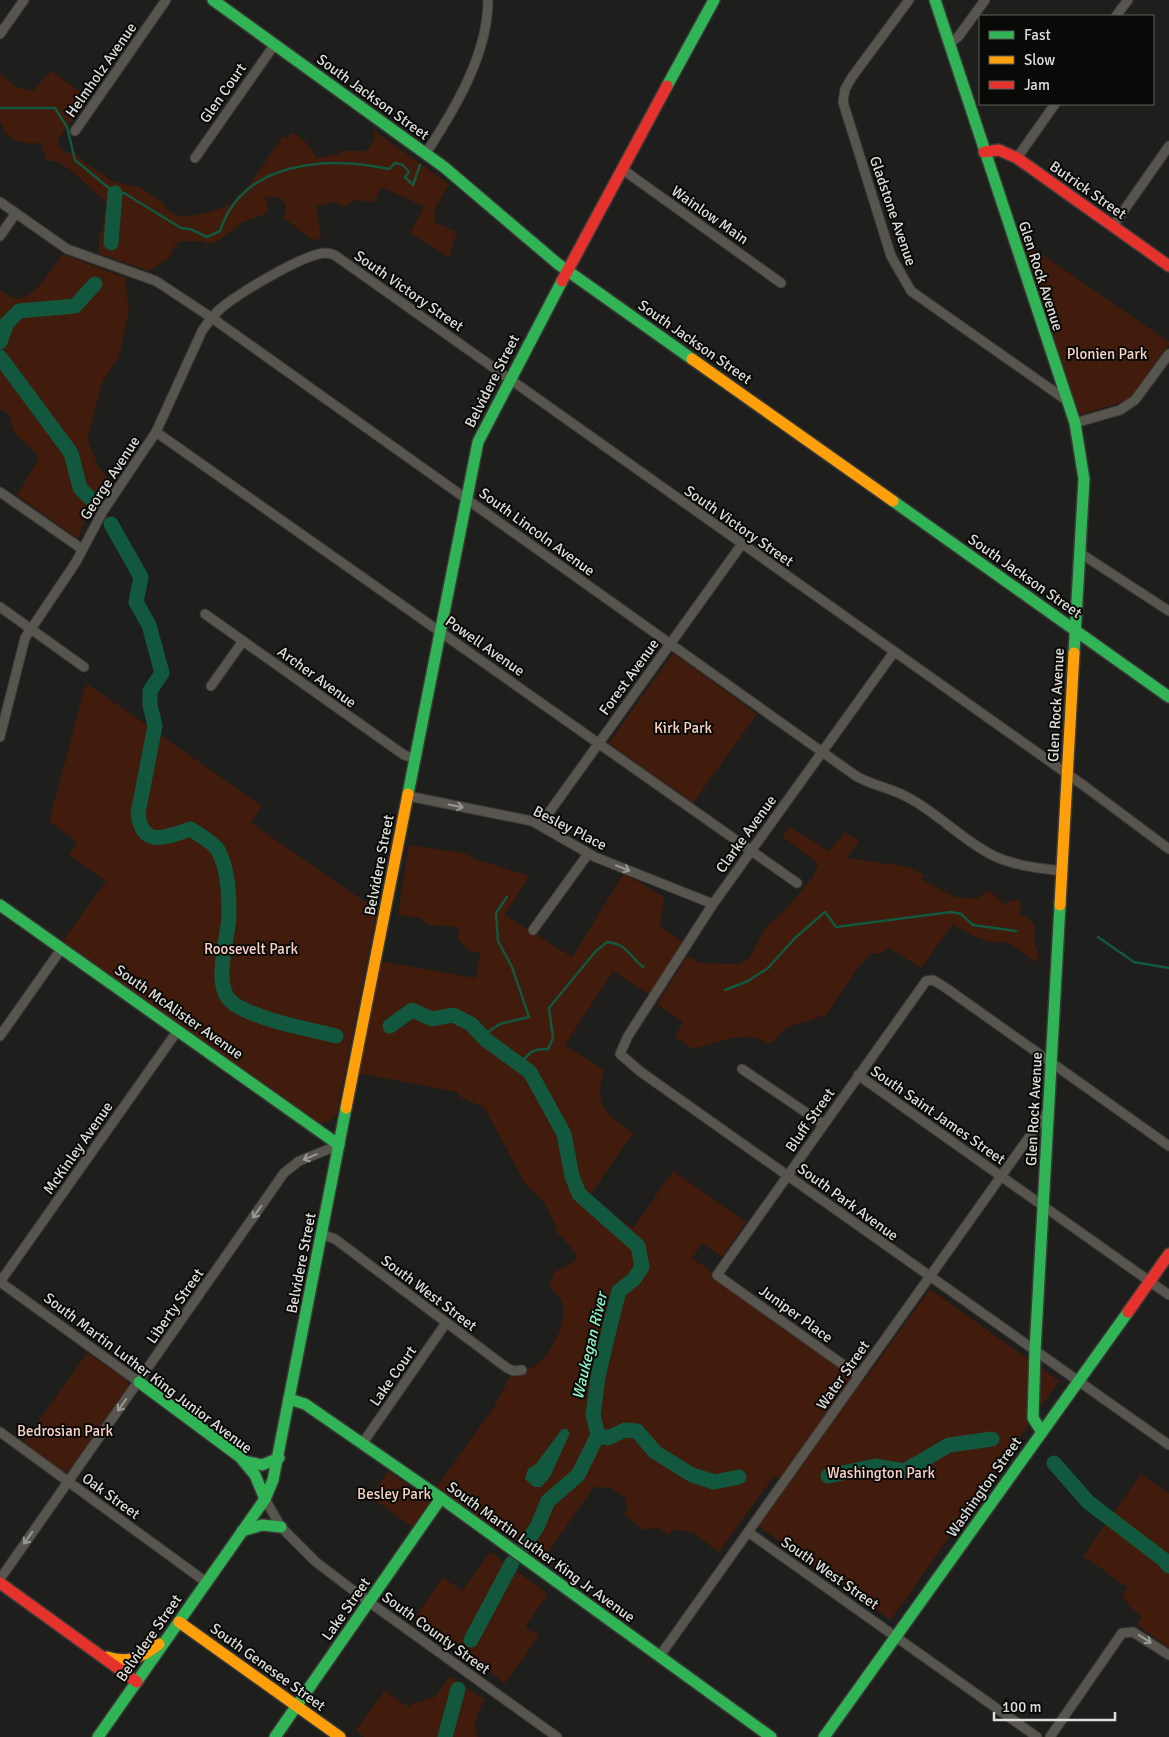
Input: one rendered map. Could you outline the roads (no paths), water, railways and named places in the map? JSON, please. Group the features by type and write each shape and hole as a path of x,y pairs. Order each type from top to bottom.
{"street":[{"path":"0,34 24,0"},
{"name":"Helmholz Avenue","path":"75,130 166,0"},
{"name":"South Jackson Street","path":"213,0 426,153 567,270 1169,697"},
{"path":"426,153 454,105 475,61 482,41 488,0"},
{"name":"Belvidere Street","path":"98,1737 266,1499 279,1458 321,1234 478,442 567,270 714,0"},
{"name":"Gladstone Avenue","path":"909,0 852,77 845,89 843,102 891,256 912,291 1066,400"},
{"name":"Glen Rock Avenue","path":"935,0 1075,423 1084,458 1085,486 1075,630 1035,1351 1033,1418 1042,1432"},
{"path":"949,44 958,37 985,0"},
{"path":"1117,15 1128,0"},
{"name":"Glen Court","path":"195,158 275,44"},
{"path":"1016,158 1054,105"},
{"path":"1113,226 1169,146"},
{"name":"Butrick Street","path":"984,152 999,150 1016,158 1169,266"},
{"name":"Wainlow Main","path":"622,168 782,283"},
{"name":"South Lincoln Avenue","path":"0,202 67,249 156,281 212,318 467,498 669,644 822,752 875,786 892,790 910,798 977,847 996,857 1018,865 1062,872"},
{"path":"0,236 16,213"},
{"name":"South Victory Street","path":"288,268 311,256 326,253 332,254 1067,774 1169,849"},
{"name":"George Avenue","path":"0,737 23,643 30,629 82,549 102,511 156,432 202,331 225,304 288,268"},
{"path":"1075,423 1120,410 1135,400 1169,354"},
{"name":"Powell Avenue","path":"156,432 797,883"},
{"path":"0,492 82,549"},
{"name":"Forest Avenue","path":"540,825 742,544"},
{"path":"1080,553 1169,611"},
{"path":"0,607 84,667"},
{"name":"Archer Avenue","path":"205,614 404,755 416,758"},
{"path":"211,686 243,641"},
{"name":"Clarke Avenue","path":"628,1036 713,904 894,652"},
{"name":"Besley Place","path":"408,796 531,821 588,854 713,904"},
{"path":"533,930 588,854"},
{"name":"South McAlister Avenue","path":"0,905 339,1145"},
{"path":"0,1036 62,948"},
{"name":"Bluff Street","path":"717,1275 822,1124 926,981 933,980 946,988 1051,1062"},
{"name":"McKinley Avenue","path":"0,1282 178,1030"},
{"name":"South Park Avenue","path":"628,1036 620,1054 623,1058 1169,1446"},
{"path":"1051,1062 1169,1146"},
{"path":"742,1069 822,1124"},
{"name":"South Saint James Street","path":"858,1075 1169,1295"},
{"name":"Water Street","path":"659,1657 1048,1109"},
{"name":"Liberty Street","path":"0,1579 284,1174 299,1161 339,1145"},
{"name":"South West Street","path":"321,1234 335,1239 507,1368 514,1371 522,1370"},
{"name":"Washington Street","path":"824,1737 1169,1254"},
{"name":"Juniper Place","path":"717,1275 859,1376"},
{"name":"South Martin Luther King Junior Avenue","path":"0,1282 139,1382 242,1460 255,1475 266,1499"},
{"name":"Lake Court","path":"362,1444 446,1323"},
{"name":"South Martin Luther King Jr Avenue","path":"289,1399 305,1404 442,1498 771,1737"},
{"name":"Oak Street","path":"0,1432 206,1582"},
{"path":"242,1460 260,1466 270,1464 279,1458"},
{"name":"Lake Street","path":"275,1737 442,1498"},
{"name":"South County Street","path":"266,1499 281,1527 316,1562 557,1737"},
{"path":"242,1531 258,1525 271,1524 281,1527"},
{"name":"South West Street","path":"748,1532 1037,1737"},
{"path":"0,1583 137,1682"},
{"name":"South Genesee Street","path":"179,1622 340,1737"},
{"path":"1050,1737 1120,1637 1128,1631 1133,1632 1169,1655"},
{"path":"95,1652 118,1662 128,1661 153,1649 168,1637"}],"waterway":[{"path":"0,108 55,108 67,127 75,160 115,193 124,193 181,228 190,229 207,237 220,231 231,207 248,190 268,177 291,168 315,164 341,163 389,169 395,163 403,165 409,172 405,177 413,185 420,165"},
{"name":"Waukegan River","path":"111,243 115,193"},
{"name":"Waukegan River","path":"0,342 7,323 19,311 75,306 95,284"},
{"name":"Waukegan River","path":"0,357 71,453 80,488 94,502"},
{"name":"Waukegan River","path":"111,524 141,577 136,602 149,625 162,673 150,691 150,705 155,726 138,813 140,824 144,832 157,838 191,829 209,841 218,850 226,873 229,898 228,924 222,962 223,987 227,997 234,1004 256,1015 336,1036"},
{"path":"482,1036 500,1024 529,1017 512,967 498,941 496,913 507,897"},
{"path":"725,990 748,981 768,968 795,938 825,912 836,927 951,912 961,914 973,925 1016,931"},
{"path":"1098,937 1134,962 1169,968"},
{"path":"520,1065 531,1052 538,1049 548,1049 553,1038 549,1008 595,952 607,942 620,945 643,967"},
{"name":"Waukegan River","path":"390,1026 412,1010 432,1019 453,1015 471,1024 486,1040 530,1072 564,1134 572,1176 579,1194 638,1246 642,1267 634,1279 619,1291 598,1377 593,1415 598,1435 578,1475 548,1501 537,1527 524,1546"},
{"path":"598,1435 608,1438 625,1430 637,1431 655,1452 692,1475 714,1482 739,1477"},
{"name":"Waukegan River","path":"828,1476 875,1466 904,1471 949,1445 992,1439"},
{"name":"Waukegan River","path":"1054,1463 1088,1502 1163,1559 1169,1566"},
{"name":"Waukegan River","path":"471,1640 512,1563"},
{"name":"Waukegan River","path":"445,1737 458,1689"}],"park label":[{"name":"Plonien Park","path":"1107,354"},
{"name":"Kirk Park","path":"683,728"},
{"name":"Roosevelt Park","path":"251,949"},
{"name":"Bedrosian Park","path":"65,1431"},
{"name":"Washington Park","path":"881,1473"},
{"name":"Besley Park","path":"394,1494"}]}
